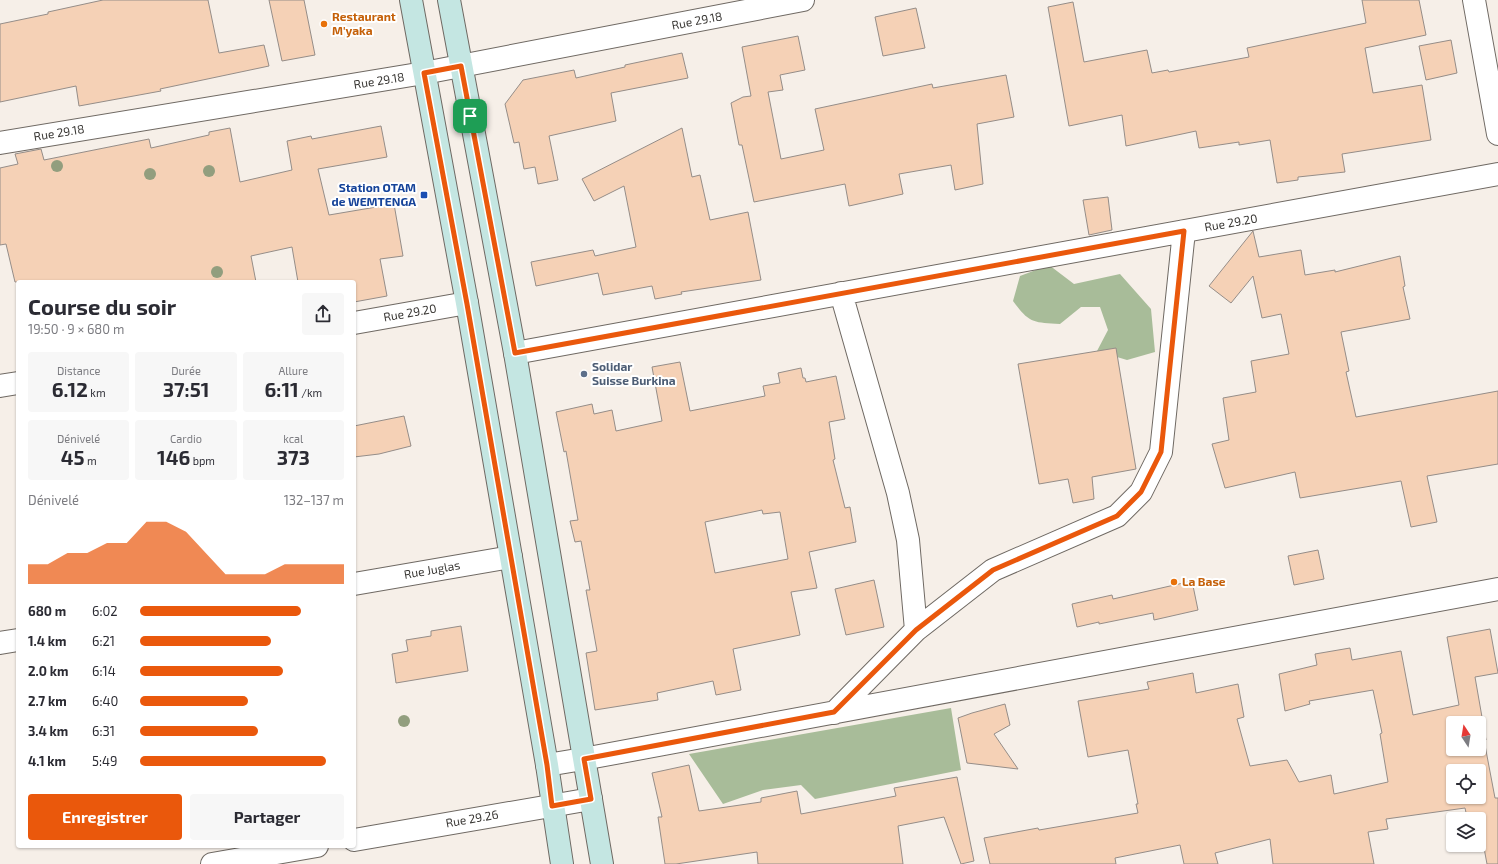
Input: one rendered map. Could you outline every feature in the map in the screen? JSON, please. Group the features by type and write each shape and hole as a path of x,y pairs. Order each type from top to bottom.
{"main road":[{"path":"411,0 467,304 547,765 562,864"},
{"path":"449,0 515,353 602,864"}],"street":[{"name":"Rue 29.18","path":"0,143 424,73 780,2 803,0"},
{"path":"1474,0 1498,134"},
{"name":"Rue 29.20","path":"515,353 1498,174"},
{"path":"834,712 916,630 993,570 1117,516 1141,492 1161,452 1184,231"},
{"path":"841,293 898,493 908,540 916,630"},
{"name":"Rue 29.20","path":"356,323 467,304"},
{"path":"0,386 16,383"},
{"name":"Rue Juglas","path":"356,584 511,557"},
{"path":"547,765 1498,589"},
{"path":"0,643 16,640"},
{"name":"Rue 29.26","path":"356,840 591,799"},
{"path":"212,864 305,848"}],"green space":[{"path":"1049,265 1074,284 1120,274 1151,309 1155,352 1127,360 1097,351 1108,330 1100,307 1081,307 1060,324 1038,322 1028,318 1013,301 1020,276"},
{"path":"951,708 961,770 815,799 801,785 763,790 723,804 689,754"}],"building":[{"path":"103,0 208,0 219,53 264,45 269,66 160,89 161,91 79,106 76,86 0,102 0,24"},
{"path":"269,0 304,0 315,55 282,61"},
{"path":"1362,0 1419,0 1426,35 1365,48 1373,93 1422,85 1431,140 1342,154 1345,172 1298,177 1298,180 1277,183 1270,140 1239,145 1239,142 1199,148 1196,131 1126,146 1122,115 1069,126 1048,7 1073,2 1084,62 1147,50 1152,73 1168,70 1169,72 1249,57 1247,48 1366,23"},
{"path":"916,8 925,48 883,56 875,17"},
{"path":"798,36 805,70 780,75 783,90 768,92 781,159 824,150 815,109 932,84 933,88 1006,75 1014,117 977,124 983,184 955,190 951,165 899,174 903,194 849,206 845,184 754,202 742,145 739,145 731,103 743,97 751,96 742,47"},
{"path":"1451,40 1457,73 1426,80 1419,46"},
{"path":"682,53 688,78 611,93 616,121 549,136 558,180 538,184 535,167 524,169 519,142 514,143 505,104 523,80 574,70 576,78 625,67 625,65"},
{"path":"381,126 387,157 318,169 329,215 394,204 403,256 380,259 387,296 356,302 356,280 298,280 292,247 251,256 256,280 16,280 15,282 6,244 0,245 0,168 18,164 15,154 41,149 44,160 149,139 151,148 209,135 209,132 230,128 240,182 292,170 287,141 311,136 312,139"},
{"path":"682,128 692,177 700,175 710,220 748,212 761,280 681,292 682,294 655,299 652,286 603,295 598,273 536,286 531,262 593,250 595,256 636,247 624,186 594,201 582,179"},
{"path":"1108,197 1112,230 1089,235 1083,200"},
{"path":"1253,231 1259,257 1301,250 1305,275 1335,270 1335,272 1400,256 1405,286 1403,287 1410,319 1341,332 1349,371 1346,372 1356,417 1498,391 1498,464 1427,476 1437,522 1411,527 1401,481 1300,498 1295,472 1225,488 1212,444 1229,440 1223,398 1256,392 1251,361 1289,354 1281,314 1262,318 1253,276 1231,303 1209,286"},
{"path":"1116,348 1136,469 1092,477 1094,499 1073,503 1068,479 1039,484 1018,364"},
{"path":"680,362 690,411 765,396 763,386 780,383 778,373 801,368 803,378 805,378 806,382 836,376 845,419 829,422 835,459 833,460 845,508 850,507 856,542 809,552 817,588 791,592 800,635 733,649 741,690 716,695 713,681 657,693 658,700 595,710 586,653 597,651 586,590 590,590 581,541 575,542 570,521 578,520 566,451 564,452 556,412 592,404 594,414 612,410 616,431 662,421 652,367","holes":["762,510 763,514 780,512 788,559 715,573 705,522"]},
{"path":"404,416 411,446 379,454 356,457 356,426"},
{"path":"1318,550 1324,579 1294,585 1288,556"},
{"path":"874,580 884,627 846,635 835,589"},
{"path":"1192,581 1198,610 1154,620 1153,613 1077,627 1072,604 1112,595 1113,599"},
{"path":"461,626 468,671 396,683 392,654 408,651 406,640 431,636 431,631"},
{"path":"1490,629 1498,673 1475,677 1482,716 1446,716 1446,756 1486,756 1486,751 1495,798 1498,798 1498,864 1487,864 1485,852 1486,852 1486,812 1466,812 1465,808 1386,819 1388,829 1368,832 1374,864 1273,864 1270,839 1215,853 1218,864 1184,864 1180,845 1115,858 1116,864 990,864 984,838 1038,828 1039,830 1138,813 1136,804 1138,804 1128,750 1088,757 1078,701 1149,689 1147,682 1193,673 1196,693 1238,684 1244,717 1237,719 1250,766 1287,760 1299,782 1331,775 1334,794 1388,782 1380,734 1382,733 1373,690 1309,701 1310,704 1285,711 1279,674 1317,665 1315,654 1350,648 1352,660 1401,651 1413,715 1459,705 1447,637"},
{"path":"1005,704 1010,725 994,734 1018,769 967,763 958,718"},
{"path":"689,765 699,811 761,802 761,798 797,791 801,814 896,796 894,788 957,777 974,861 961,864 944,817 898,826 903,864 758,864 757,852 676,864 665,864 658,817 662,817 652,773"}],"place":[{"name":"Restaurant M'yaka","path":"324,24"},
{"name":"Station OTAM de WEMTENGA","path":"424,195"},
{"name":"Solidar Suisse Burkina","path":"584,374"},
{"name":"La Base","path":"1174,582"}],"route":[{"path":"461,66 470,116 515,353 1184,231 1161,452 1141,492 1117,516 993,570 916,630 834,712 584,759 591,799 552,806 547,765 467,304 424,73 461,66"}]}
